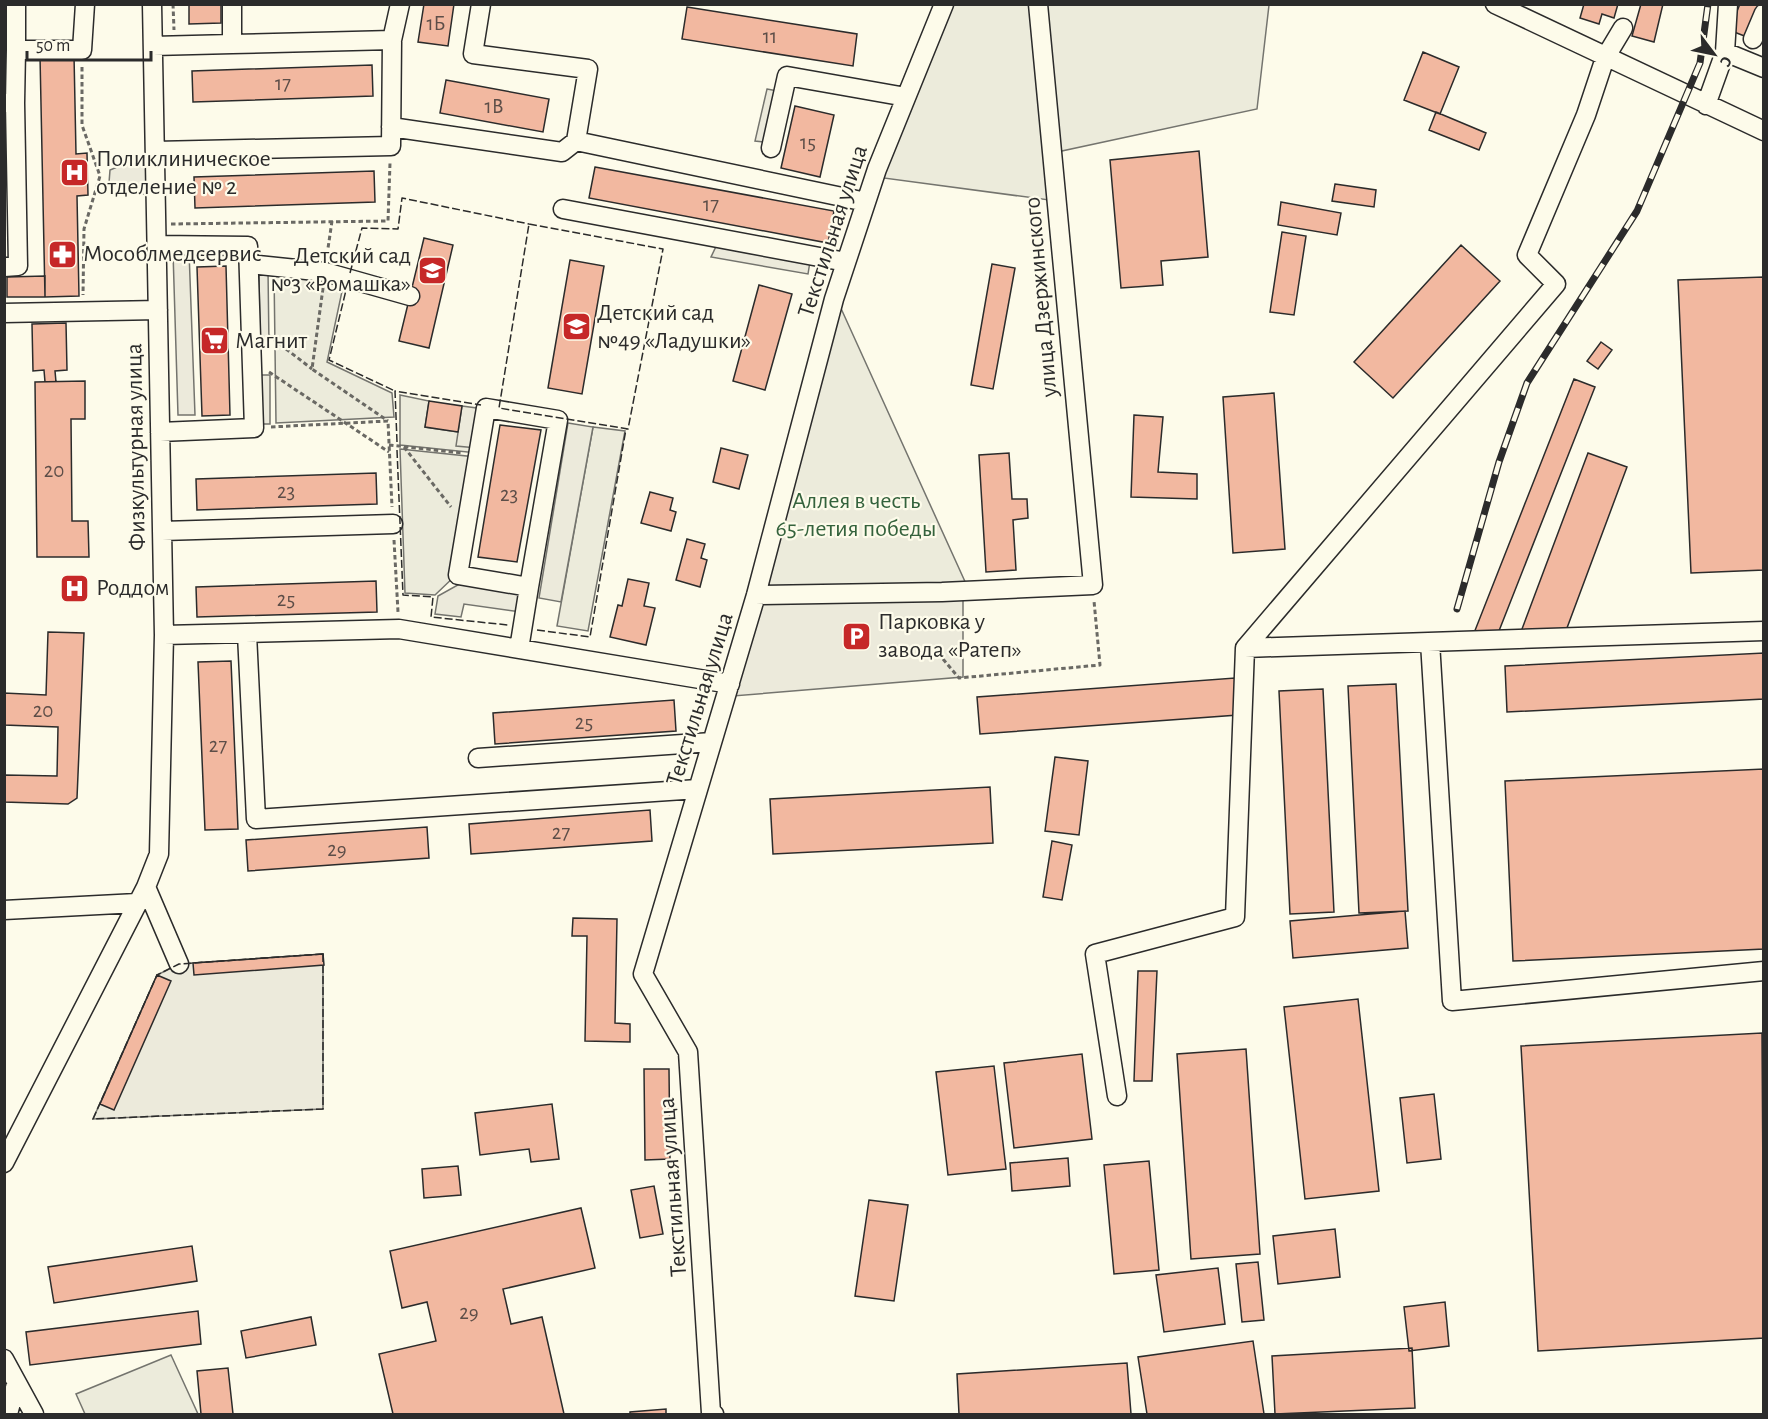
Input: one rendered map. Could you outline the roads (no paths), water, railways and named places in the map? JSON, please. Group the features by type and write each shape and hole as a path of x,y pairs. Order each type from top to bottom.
{"street":[{"path":"4,267 18,266 10,103 16,50 16,4"},
{"path":"16,50 82,50 84,4"},
{"name":"Физкультурная улица","path":"4,1163 146,886 159,854 164,635 152,4"},
{"path":"232,4 232,44"},
{"path":"155,151 391,146 392,40 400,4"},
{"path":"391,126 562,152 576,141 588,69 473,54 482,4"},
{"name":"улица Дзержинского","path":"756,595 942,592 1093,585 1038,4"},
{"path":"1706,105 1725,52 1728,4"},
{"name":"Текстильная улица","path":"714,1414 711,1413 688,1052 643,974 756,595 846,262 866,202 943,5"},
{"path":"1498,5 1605,58 1764,131"},
{"path":"1753,39 1764,13"},
{"path":"1117,1096 1095,954 1235,917 1245,648 1556,284 1527,255 1586,115 1605,58 1623,28"},
{"path":"153,46 392,40"},
{"path":"1725,52 1764,68"},
{"path":"771,148 788,76 906,97"},
{"path":"576,141 866,202"},
{"path":"563,208 846,262"},
{"path":"157,246 248,246 254,428 160,432"},
{"path":"249,264 325,272 410,296"},
{"path":"4,313 158,310"},
{"path":"519,649 530,586 558,420 486,408 458,575 530,586"},
{"path":"162,531 393,524"},
{"path":"164,635 399,628 730,684"},
{"path":"1245,648 1764,631"},
{"path":"247,634 256,819 698,789"},
{"path":"1430,642 1452,1001 1764,971"},
{"path":"478,758 712,742"},
{"path":"146,886 179,964"},
{"path":"4,910 137,903"},
{"path":"4,1359 34,1414"},
{"path":"8,1414 16,1384"}],"railway":[{"path":"1457,609 1499,462 1527,383 1637,211 1700,63 1708,4"}],"place":[{"name":"Поликлиническое отделение № 2","path":"75,173"},
{"name":"Мособлмедсервис","path":"62,254"},
{"name":"Детский сад №3 «Ромашка»","path":"432,270"},
{"name":"Детский сад №49 «Ладушки»","path":"576,327"},
{"name":"Магнит","path":"214,341"},
{"name":"Роддом","path":"75,588"},
{"name":"Парковка у завода «Ратеп»","path":"857,636"}],"park label":[{"name":"Аллея в честь 65-летия победы","path":"856,515"}]}
